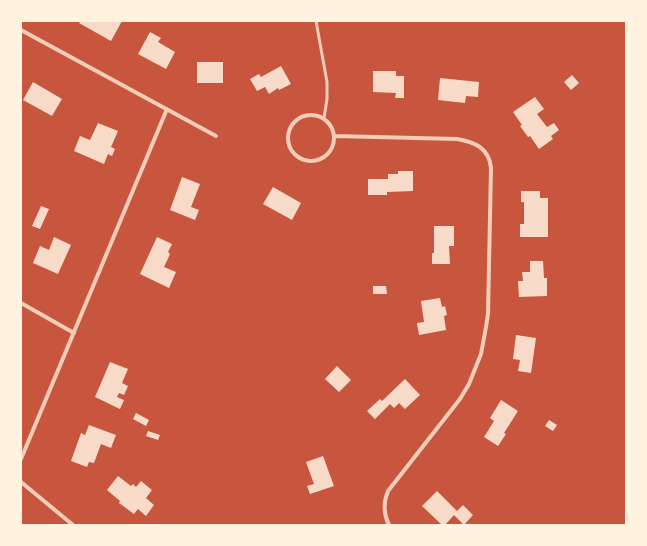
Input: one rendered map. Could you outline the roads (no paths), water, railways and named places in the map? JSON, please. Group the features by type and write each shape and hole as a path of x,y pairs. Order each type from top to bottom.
{"street":[{"path":"21,30 216,136"},
{"path":"21,459 167,110"},
{"path":"306,115 315,115 324,118 330,124 335,136 332,149 326,156 318,160 310,161 301,159 291,150 288,142 288,133 292,124 298,118 306,115"},
{"path":"335,136 457,139 468,141 484,149 491,161 488,314 481,354 469,384 460,399 388,491 385,497 384,513 389,525"},
{"path":"21,303 74,333"},
{"path":"21,482 73,525"}],"lane":[{"path":"316,21 327,82 327,99 324,118"}]}
